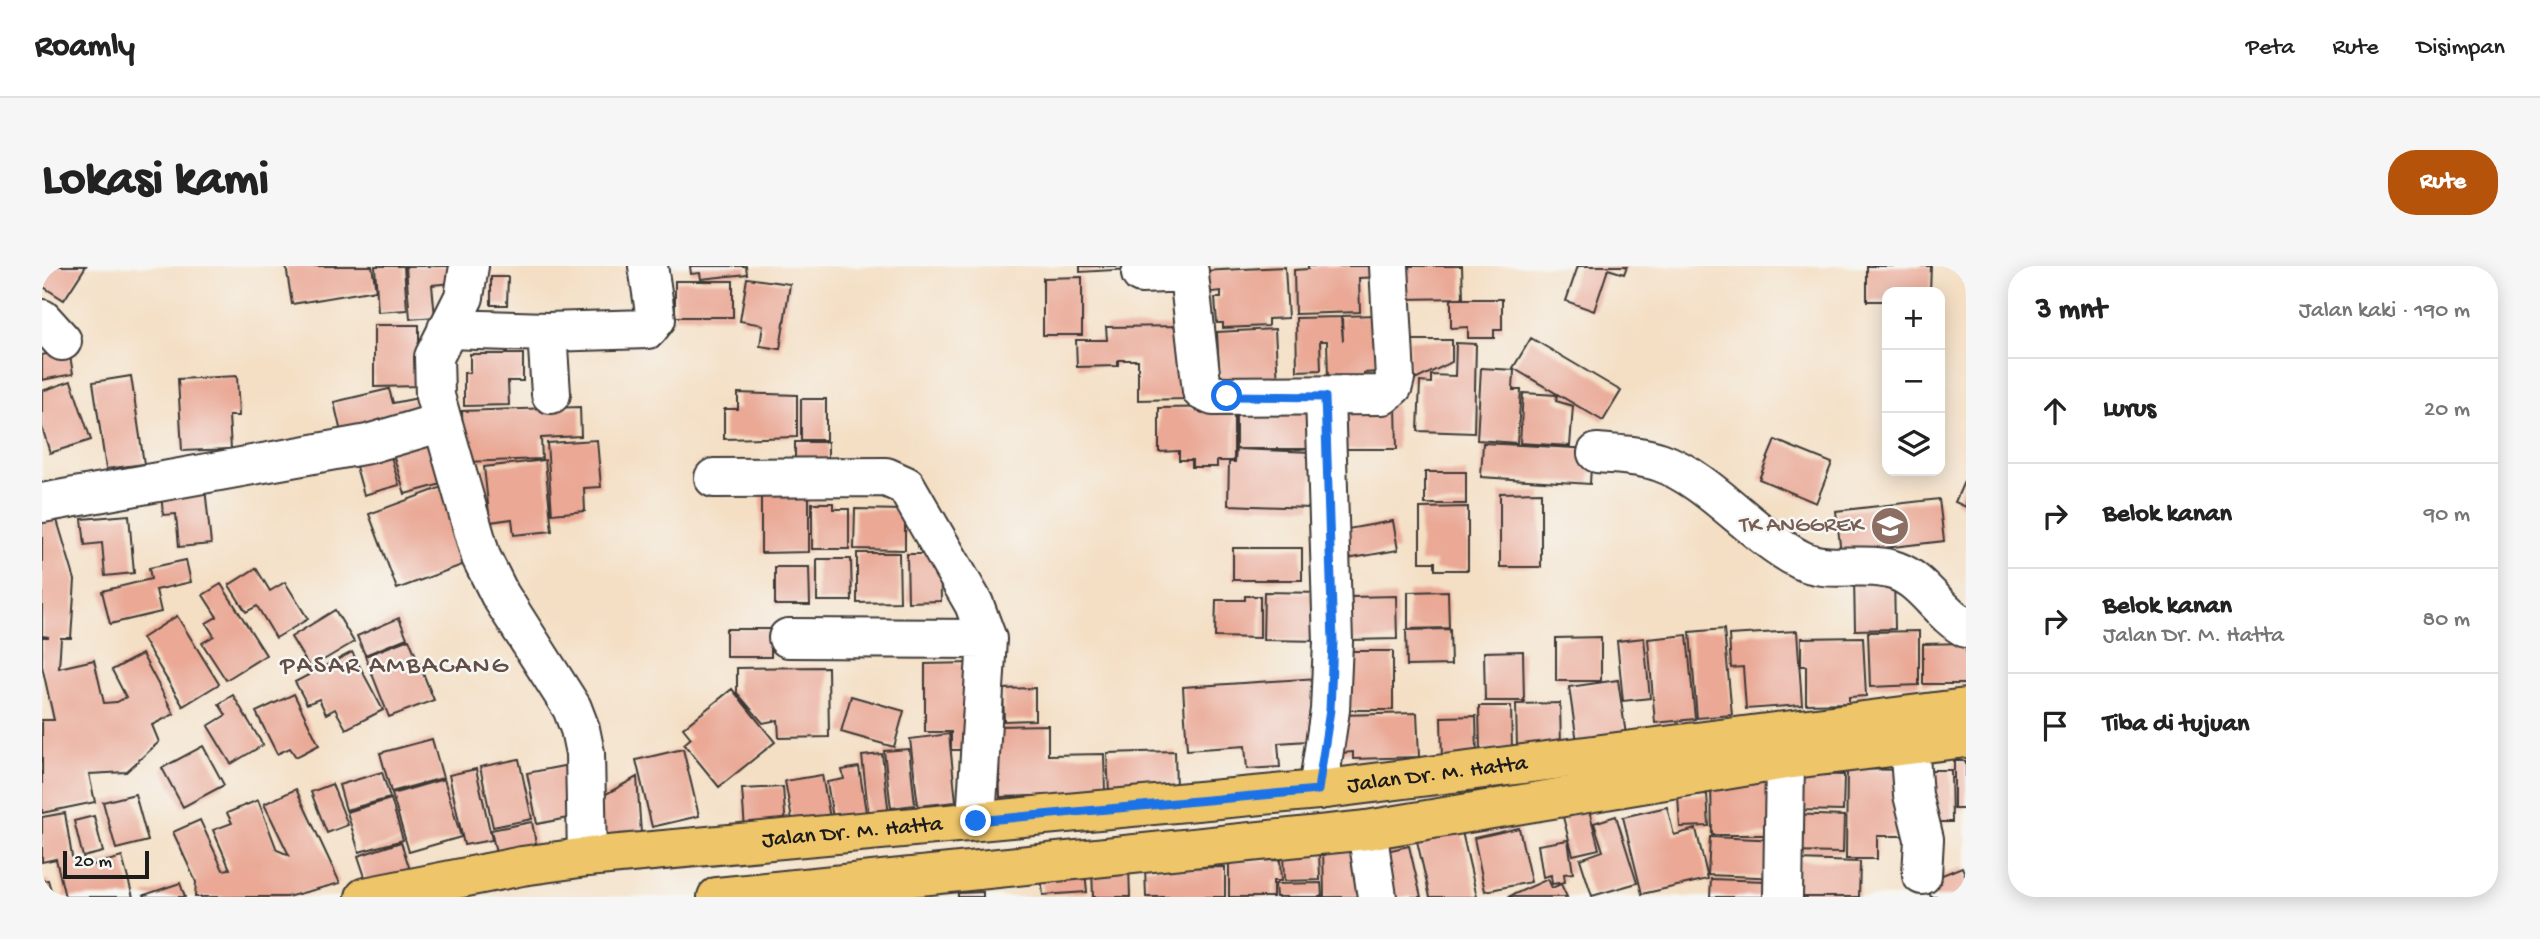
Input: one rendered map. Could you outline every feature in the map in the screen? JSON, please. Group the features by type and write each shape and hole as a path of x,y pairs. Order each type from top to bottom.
{"main road":[{"name":"Jalan Dr. M. Hatta","path":"365,897 524,881 587,857 1318,790 1966,708"},
{"name":"Jalan Dr. M. Hatta","path":"717,897 925,886 1367,830 1785,761 1966,738"}],"street":[{"path":"469,266 464,297 438,346 432,372 442,422 481,557 500,595 572,708 580,729 585,753 587,857"},
{"path":"447,329 547,332 648,329 656,319 648,266"},
{"path":"1141,274 1189,269 1202,391 1213,396 1325,397 1382,395 1392,386 1395,378 1389,266"},
{"path":"547,332 551,394"},
{"path":"1318,790 1330,710 1333,642 1325,397"},
{"path":"42,503 368,444 442,422"},
{"path":"1597,453 1644,458 1674,468 1808,563 1886,568 1903,573 1953,620 1966,628"},
{"path":"714,478 886,477 901,482 910,491 974,604 987,639 976,821"},
{"path":"788,638 987,639"},
{"path":"1909,744 1913,795 1924,839 1922,875"},
{"path":"1783,897 1785,761"},
{"path":"1367,830 1377,897"}],"building":[{"path":"42,266 86,266 64,300 42,286"},
{"path":"286,266 372,266 376,290 292,304"},
{"path":"375,266 404,266 407,310 378,312"},
{"path":"406,266 452,266 453,283 432,285 435,317 410,319"},
{"path":"690,266 746,266 747,274 701,279 700,273 691,274"},
{"path":"1080,266 1148,266 1148,268 1080,272"},
{"path":"1308,266 1381,266 1382,277 1359,278 1360,312 1295,314 1294,270 1308,269"},
{"path":"1402,266 1462,266 1463,298 1403,299"},
{"path":"1578,266 1627,266 1624,274 1608,269 1594,311 1566,301"},
{"path":"1867,266 1931,266 1930,287 1882,287 1882,301 1867,301"},
{"path":"1285,267 1288,318 1268,319 1268,326 1223,328 1223,323 1217,323 1215,298 1221,298 1221,291 1202,293 1201,271"},
{"path":"491,277 508,277 507,305 491,305"},
{"path":"1082,277 1082,335 1043,335 1043,278"},
{"path":"747,278 790,284 780,349 760,346 763,325 740,321"},
{"path":"675,281 733,281 733,317 675,317"},
{"path":"1451,299 1502,299 1502,330 1494,330 1494,338 1468,338 1468,327 1451,328"},
{"path":"1377,315 1378,372 1364,373 1364,376 1328,376 1327,341 1320,341 1321,370 1297,371 1296,318 1341,317 1343,341 1342,316"},
{"path":"374,325 419,325 419,386 374,387"},
{"path":"1184,326 1185,399 1138,400 1138,360 1118,360 1118,366 1077,367 1076,340 1107,340 1106,327"},
{"path":"1275,329 1278,385 1220,388 1217,332"},
{"path":"1531,338 1621,391 1603,421 1513,368"},
{"path":"1409,340 1452,340 1452,362 1409,383"},
{"path":"1456,343 1476,344 1474,433 1418,431 1420,382 1431,383 1431,375 1455,376"},
{"path":"69,349 73,374 42,380 42,355"},
{"path":"470,354 523,354 523,381 508,381 509,405 464,406 464,373 470,373"},
{"path":"1481,368 1514,370 1513,390 1521,390 1517,443 1477,440"},
{"path":"131,376 144,464 106,469 93,382"},
{"path":"237,376 239,416 229,416 231,449 182,451 178,379"},
{"path":"71,381 91,440 50,453 42,427 42,391"},
{"path":"389,389 393,403 428,396 434,421 343,441 334,402"},
{"path":"738,393 797,395 797,437 724,439 724,409 738,409"},
{"path":"1523,393 1557,395 1556,401 1573,406 1570,446 1520,443"},
{"path":"801,399 826,399 826,440 801,440"},
{"path":"1342,405 1396,405 1397,449 1338,449"},
{"path":"580,407 581,436 541,438 542,459 464,462 462,411"},
{"path":"1234,407 1234,461 1217,461 1217,467 1192,467 1192,460 1179,460 1179,451 1159,452 1159,408"},
{"path":"1236,408 1315,409 1314,449 1236,449"},
{"path":"440,427 456,480 405,494 389,441"},
{"path":"597,440 601,487 584,488 585,511 552,514 547,443"},
{"path":"1775,440 1832,463 1816,503 1759,479"},
{"path":"387,442 399,485 364,495 352,452"},
{"path":"795,442 828,442 828,463 795,463"},
{"path":"1483,443 1592,449 1590,484 1481,477"},
{"path":"1236,449 1313,452 1311,508 1228,505 1229,462 1235,462"},
{"path":"545,460 552,531 514,535 512,519 490,522 484,467"},
{"path":"1425,472 1466,472 1466,504 1425,504"},
{"path":"1966,477 1966,507 1955,502"},
{"path":"445,486 473,561 397,589 369,514"},
{"path":"205,488 211,544 179,547 176,514 163,515 161,492"},
{"path":"761,492 809,492 809,552 761,553"},
{"path":"1541,492 1541,567 1500,567 1500,493"},
{"name":"TK ANGGREK","path":"1939,499 1944,541 1841,553 1836,511"},
{"path":"812,503 833,503 833,509 849,509 849,549 812,549"},
{"path":"1468,507 1468,570 1435,570 1435,562 1420,562 1420,508"},
{"path":"855,509 905,510 905,550 854,549"},
{"path":"129,515 134,573 105,576 102,543 85,545 82,519"},
{"path":"57,520 75,580 71,638 61,638 59,668 94,660 104,703 117,702 126,697 112,670 142,654 174,714 152,725 159,742 126,772 89,774 95,802 42,813 42,720 54,720 42,666 42,637 49,637 42,636 42,521"},
{"path":"1393,521 1398,550 1347,559 1342,530"},
{"path":"1233,548 1302,548 1302,580 1233,580"},
{"path":"857,553 899,553 900,602 857,603"},
{"path":"907,554 940,554 941,601 908,602"},
{"path":"817,559 851,559 852,601 817,601"},
{"path":"186,560 191,582 156,590 161,612 110,624 102,591 151,579 149,568"},
{"path":"775,567 809,567 810,605 775,605"},
{"path":"256,568 270,591 285,582 308,619 276,638 257,606 246,612 229,585"},
{"path":"1894,575 1895,629 1855,630 1854,576"},
{"path":"221,584 266,655 226,680 202,643 214,636 206,623 217,617 203,595"},
{"path":"1448,591 1449,628 1408,629 1408,592"},
{"path":"1264,592 1324,593 1324,641 1263,640"},
{"path":"1245,596 1260,596 1260,638 1215,637 1216,600 1245,600"},
{"path":"1396,596 1397,639 1351,640 1350,597"},
{"path":"335,610 354,642 310,668 291,637"},
{"path":"177,616 219,684 183,706 142,638"},
{"path":"399,618 407,638 365,655 357,636"},
{"path":"726,629 771,629 771,657 726,657"},
{"path":"1450,629 1451,665 1407,666 1406,630"},
{"path":"1724,629 1732,715 1697,718 1690,632"},
{"path":"1797,631 1802,705 1746,709 1743,667 1731,668 1729,635"},
{"path":"1919,631 1919,685 1870,687 1868,632"},
{"path":"1687,635 1695,719 1655,723 1648,639"},
{"path":"1601,637 1601,681 1556,681 1556,638"},
{"path":"1863,637 1866,696 1849,697 1849,703 1806,704 1806,666 1801,666 1801,638"},
{"path":"1644,638 1650,698 1623,701 1617,641"},
{"path":"409,639 434,700 389,717 365,656"},
{"path":"1966,643 1966,684 1923,684 1923,644"},
{"path":"1349,651 1393,651 1393,710 1350,710"},
{"path":"1523,651 1524,701 1485,701 1484,652"},
{"path":"352,652 383,710 346,729 335,709 326,714 319,699 307,704 295,682"},
{"path":"973,663 974,750 951,750 951,732 925,732 925,664"},
{"path":"828,667 829,737 779,738 778,720 763,723 737,693 737,668"},
{"path":"1318,678 1323,740 1278,743 1280,767 1247,769 1245,746 1187,750 1183,687"},
{"path":"1618,680 1626,735 1577,742 1569,687"},
{"path":"1035,688 1035,720 1004,721 1003,689"},
{"path":"732,689 775,742 719,787 684,744 691,738 683,728"},
{"path":"294,694 319,745 296,757 290,748 277,754 256,712"},
{"path":"233,695 263,745 231,764 208,726 226,715 219,704"},
{"path":"851,696 904,711 894,747 841,732"},
{"path":"1560,703 1561,747 1517,748 1516,704"},
{"path":"1479,706 1511,706 1512,749 1480,750"},
{"path":"1417,713 1419,757 1353,759 1353,752 1342,753 1341,715"},
{"path":"1476,716 1477,759 1442,760 1441,717"},
{"path":"1048,725 1048,755 1104,754 1105,794 1000,797 998,726"},
{"path":"949,734 956,802 918,806 910,739"},
{"path":"432,739 443,778 391,792 380,753"},
{"path":"203,746 224,785 183,807 162,768"},
{"path":"683,749 699,816 652,827 636,760"},
{"path":"909,749 915,805 891,808 884,751"},
{"path":"1175,751 1176,790 1109,792 1107,753"},
{"path":"882,754 889,816 869,818 862,756"},
{"path":"519,759 532,819 493,827 480,767"},
{"path":"1954,761 1966,761 1966,809 1954,809"},
{"path":"574,764 583,815 537,824 527,773"},
{"path":"859,767 866,812 833,818 827,782 844,779 842,770"},
{"path":"476,769 492,840 464,845 449,775"},
{"path":"1847,769 1907,770 1907,836 1877,836 1877,859 1846,859"},
{"path":"1921,770 1951,770 1952,822 1921,822"},
{"path":"382,772 390,798 346,810 339,785"},
{"path":"1801,774 1844,775 1843,811 1800,810"},
{"path":"822,775 830,818 793,825 785,781"},
{"path":"637,777 642,847 599,850 595,800"},
{"path":"444,779 461,837 409,852 392,794"},
{"path":"1711,781 1782,781 1782,835 1712,835"},
{"path":"332,784 348,825 327,833 311,792"},
{"path":"783,787 786,828 745,830 742,789"},
{"path":"296,789 340,883 287,897 195,897 196,882 173,832 200,820 223,870 230,869 213,830 232,823 227,813 258,800 277,850 289,855 264,804"},
{"path":"135,794 148,841 116,849 103,802"},
{"path":"1707,794 1709,826 1680,827 1678,796"},
{"path":"391,799 403,840 359,852 347,812"},
{"path":"1667,807 1674,835 1696,829 1708,879 1642,894 1623,817"},
{"path":"1589,810 1599,849 1573,855 1563,817"},
{"path":"65,813 72,857 86,867 122,857 133,897 65,897 56,859 42,862 42,817"},
{"path":"1789,814 1844,816 1843,853 1788,852"},
{"path":"94,816 103,852 83,857 74,821"},
{"path":"1616,816 1637,883 1592,896 1580,859 1603,851 1594,823"},
{"path":"532,822 538,855 498,863 491,830"},
{"path":"1460,823 1477,897 1430,897 1417,841 1432,838"},
{"path":"1519,828 1531,882 1485,891 1474,838"},
{"path":"1710,837 1781,840 1780,878 1708,875"},
{"path":"1568,840 1573,873 1564,874 1565,882 1552,884 1551,875 1543,877 1538,845"},
{"path":"401,842 411,873 368,886 358,856"},
{"path":"1357,844 1359,897 1324,897 1323,845"},
{"path":"1409,846 1421,897 1383,897 1373,854"},
{"path":"1319,848 1320,880 1284,881 1283,849"},
{"path":"1280,860 1281,881 1273,881 1273,897 1229,897 1229,861"},
{"path":"1797,860 1860,862 1859,897 1796,897"},
{"path":"1129,866 1130,897 1093,897 1092,868"},
{"path":"1225,867 1225,897 1146,897 1145,868"},
{"path":"1962,867 1966,877 1966,897 1931,897 1925,882"},
{"path":"1085,871 1087,892 1043,895 1041,875"},
{"path":"1548,879 1552,888 1561,884 1567,897 1508,897"},
{"path":"1711,879 1766,881 1766,897 1710,897"},
{"path":"48,880 53,897 42,897 42,881"},
{"path":"180,883 185,897 144,895"},
{"path":"1321,883 1322,897 1276,897 1275,884"},
{"path":"983,892 983,897 958,897 958,893"}],"place":[{"name":"TK ANGGREK","path":"1890,526"}],"district":[{"name":"PASAR AMBACANG","path":"395,667"}],"route":[{"path":"976,821 1318,790 1330,710 1334,598 1325,397 1227,396"}]}
